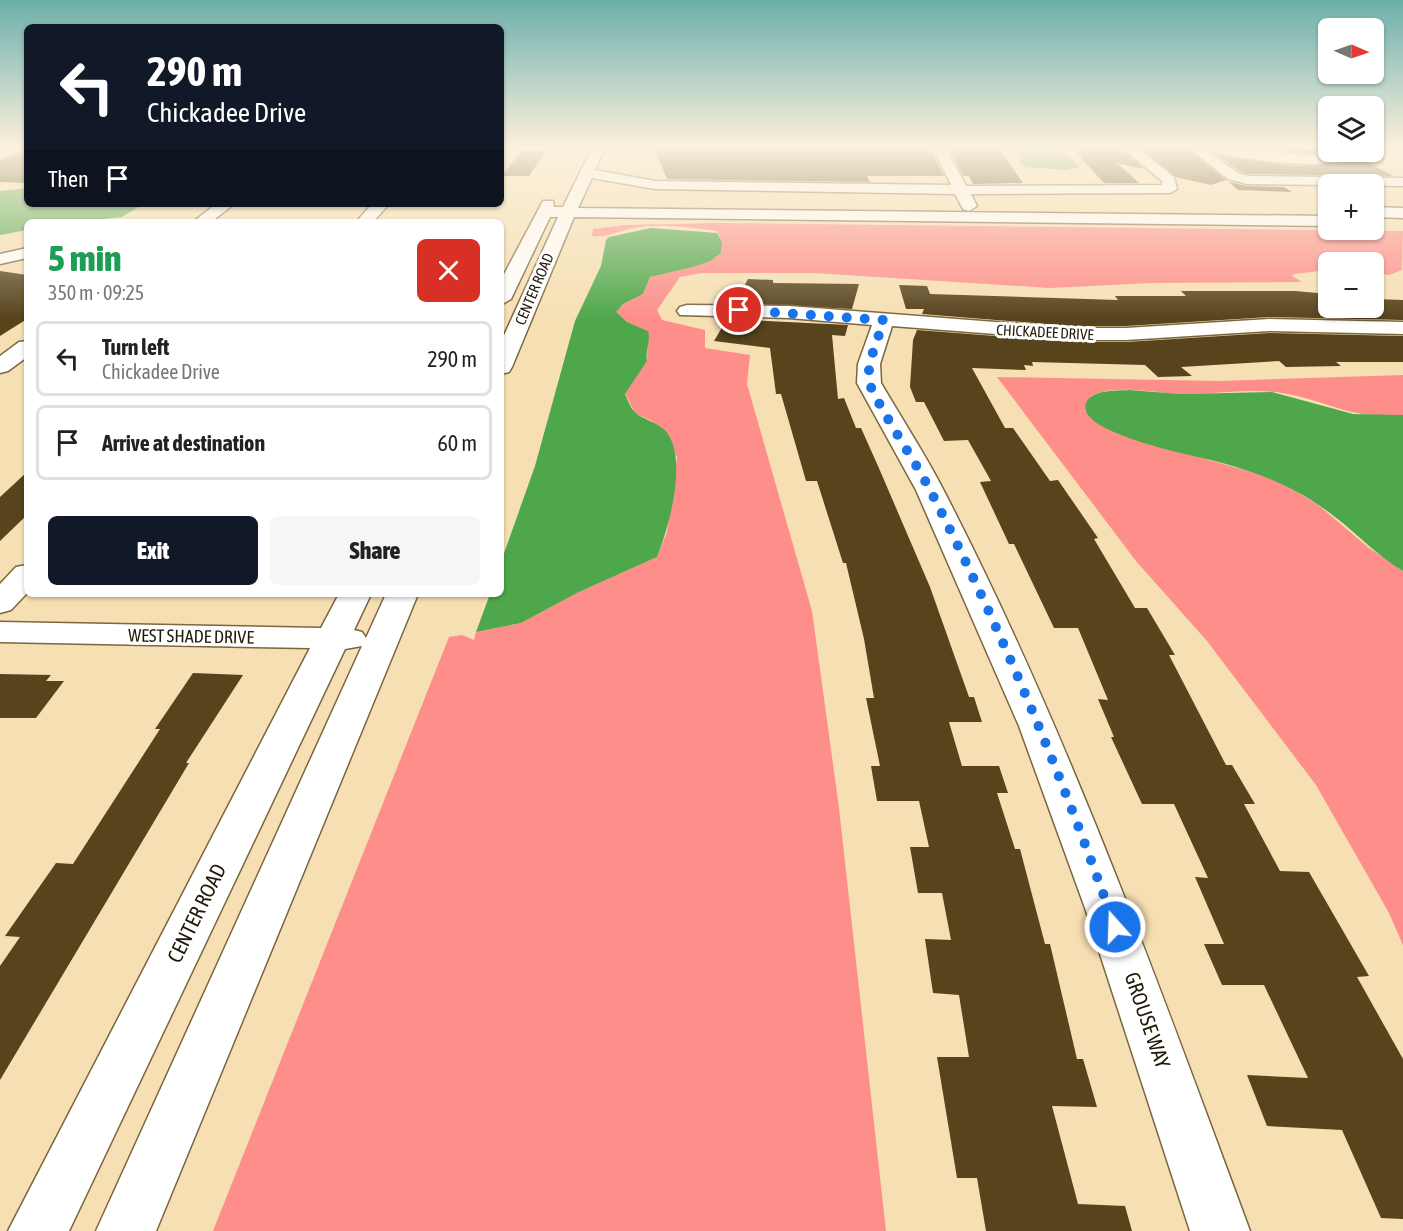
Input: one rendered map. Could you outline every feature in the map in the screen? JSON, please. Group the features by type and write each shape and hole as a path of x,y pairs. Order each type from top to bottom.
{"street":[{"name":"CENTER ROAD","path":"504,293 549,203"},
{"name":"CENTER ROAD","path":"504,360 572,203"},
{"path":"969,203 973,212"},
{"path":"205,219 222,207"},
{"path":"367,219 378,207"},
{"path":"546,208 1318,212"},
{"path":"973,212 1318,221"},
{"path":"1384,212 1403,213"},
{"path":"1384,222 1403,222"},
{"path":"508,244 528,244"},
{"path":"0,259 24,254"},
{"name":"CHICKADEE DRIVE","path":"687,311 789,312 1072,334 1126,334 1269,325 1403,328"},
{"name":"GROUSE WAY","path":"884,320 869,364 869,383 930,490 1038,726 1108,908 1220,1231"},
{"path":"0,366 24,349"},
{"path":"0,603 24,577"},
{"name":"CENTER ROAD","path":"38,1231 353,597"},
{"path":"126,1231 401,597"},
{"name":"WEST SHADE DRIVE","path":"0,632 382,640"}],"shaded area":[{"path":"0,203 24,203 24,207 138,207 122,217 24,219 24,231 0,235"},
{"path":"717,223 1318,230 1318,240 1384,240 1384,231 1403,231 1402,270 1389,275 1384,274 1384,252 1318,252 1318,271 1292,276 1302,282 1151,283 1050,288 814,273 702,273 680,277 657,310 662,320 705,330 705,348 750,355 747,384 812,611 839,808 886,1231 213,1231 449,637 462,635 474,640 476,632 521,623 579,592 657,557 667,532 677,457 652,421 635,413 625,393 647,361 648,331 627,322 615,312 623,304 643,294 650,277 692,267 722,242 717,231 664,226 633,228 607,235 592,236 593,229 625,225"},
{"path":"651,228 717,233 722,242 721,253 710,261 650,277 643,294 623,304 616,312 627,322 648,331 647,361 625,394 635,412 661,427 668,434 676,461 671,513 657,557 579,592 521,623 476,632 489,597 504,597 504,554 535,466 575,321 601,266 606,240 609,237"},
{"path":"1403,375 1403,415 1355,413 1298,396 1258,391 1185,394 1114,390 1093,395 1087,402 1085,411 1124,436 1273,478 1317,504 1369,548 1403,571 1403,945 1389,913 1316,785 1207,641 1136,561 997,377 1219,381"},
{"path":"1128,390 1182,394 1272,392 1353,414 1403,415 1403,571 1320,506 1291,489 1245,470 1136,440 1098,423 1087,414 1086,403 1093,395"}],"building":[{"path":"0,271 24,275 24,321 0,336"},
{"path":"748,279 773,280 773,283 859,284 852,309 735,303"},
{"path":"899,285 927,286 930,294 1118,300 1115,296 1186,296 1181,291 1295,291 1318,293 1318,318 1384,318 1384,299 1403,300 1403,320 1269,317 1126,326 1072,326 922,314 924,309 906,309"},
{"path":"727,319 848,325 845,336 832,335 838,399 844,398 856,428 861,428 930,587 969,697 974,697 982,722 949,722 962,766 999,766 1008,793 997,793 1015,849 1020,849 1045,944 1050,944 1077,1059 1083,1059 1097,1107 1052,1106 1078,1204 1125,1206 1132,1231 986,1231 977,1178 957,1178 937,1057 969,1057 959,995 933,993 925,939 951,940 942,893 918,893 910,847 929,847 919,801 877,801 871,766 880,766 866,698 874,698 864,639 846,563 843,563 817,481 806,481 781,394 776,394 770,348 714,341"},
{"path":"917,330 1072,342 1126,342 1269,333 1403,336 1403,362 1336,362 1341,366 1286,367 1279,361 1181,367 1192,376 1158,377 1145,365 1032,362 1033,366 1024,365 1026,370 972,368 1005,428 1013,428 1050,481 1058,480 1098,538 1094,539 1135,608 1147,608 1175,655 1169,655 1226,765 1232,765 1255,804 1244,804 1280,871 1309,872 1369,976 1357,977 1403,1059 1403,1219 1381,1218 1342,1130 1267,1126 1247,1075 1308,1078 1264,985 1222,985 1204,944 1224,944 1195,877 1208,878 1174,804 1142,804 1111,737 1114,737 1098,699 1108,700 1078,628 1054,628 1014,544 1009,544 980,482 991,481 968,440 944,441 924,402 916,402 910,387 913,340"},
{"path":"24,475 24,518 0,541 0,497"},
{"path":"193,673 243,675 186,763 189,763 0,1080 0,966 20,937 5,936 56,863 73,864 160,729 155,729"},
{"path":"0,674 51,675 46,681 64,681 36,718 0,718"}],"route":[{"path":"739,310 884,320 869,364 869,383 930,490 997,633 1038,726 1115,927"}]}
